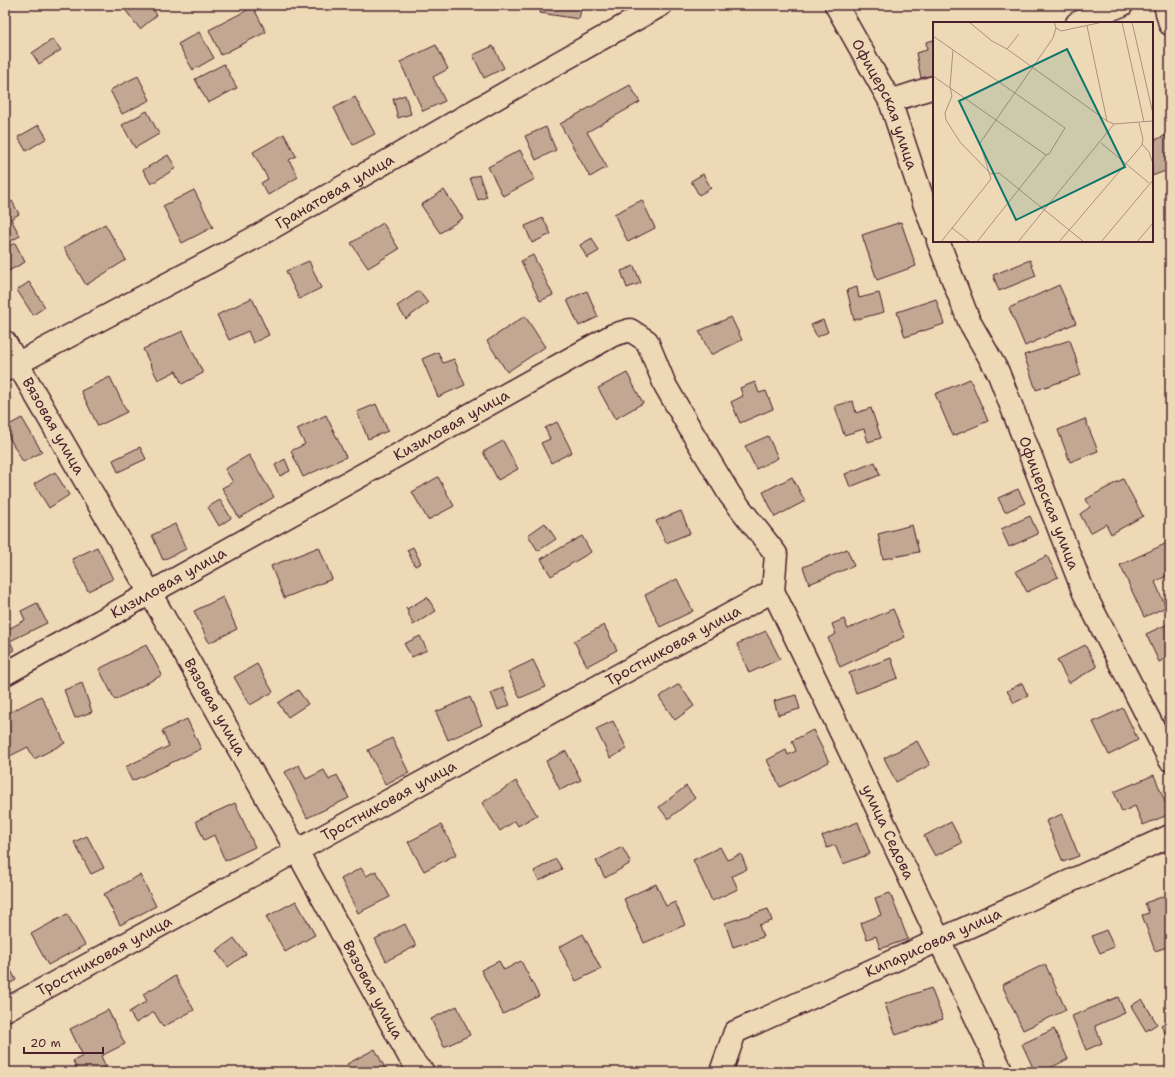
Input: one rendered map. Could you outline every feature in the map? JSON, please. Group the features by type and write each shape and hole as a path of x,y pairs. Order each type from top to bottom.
{"street":[{"name":"Гранатовая улица","path":"11,367 256,237 661,5"},
{"name":"Офицерская улица","path":"836,5 890,102 933,227"},
{"path":"1080,22 1122,5"},
{"path":"1165,5 1170,24"},
{"path":"890,102 933,87"},
{"name":"Офицерская улица","path":"938,242 969,320 998,372 1084,593 1170,760"},
{"name":"Кизиловая улица","path":"5,674 613,335 630,330 646,341 665,384 695,438 730,495 776,554 773,591"},
{"name":"Вязовая улица","path":"5,342 11,367 150,593 297,850 409,1056 423,1072"},
{"name":"Тростниковая улица","path":"5,1010 773,591"},
{"name":"улица Седова","path":"773,591 1002,1072"},
{"name":"Кипарисовая улица","path":"722,1072 735,1032 1170,836"}],"building":[{"path":"125,5 150,5 157,15 140,29 123,7"},
{"path":"542,5 582,5 579,19 540,13"},
{"path":"253,7 266,32 221,55 209,30"},
{"path":"199,32 214,58 193,70 178,44"},
{"path":"53,39 61,50 39,64 32,53"},
{"path":"933,40 933,75 921,78 916,53 927,50 926,42"},
{"path":"436,45 448,69 433,77 445,101 423,111 400,62"},
{"path":"493,46 504,68 484,78 473,55"},
{"path":"224,64 237,88 208,103 195,79"},
{"path":"138,76 150,100 122,114 110,90"},
{"path":"630,85 640,102 587,132 607,167 590,177 560,124"},
{"path":"405,95 411,114 398,118 393,99"},
{"path":"355,97 375,134 353,145 334,108"},
{"path":"147,111 159,134 135,148 122,125"},
{"path":"39,125 47,138 26,151 18,137"},
{"path":"546,127 556,150 536,160 525,136"},
{"path":"284,134 296,156 289,160 298,177 268,195 261,183 268,179 253,152"},
{"path":"1170,134 1170,162 1165,163 1168,170 1153,176 1153,141"},
{"path":"520,150 535,179 503,196 488,167"},
{"path":"168,155 176,168 151,184 143,170"},
{"path":"703,174 711,188 699,195 691,181"},
{"path":"479,175 487,197 478,200 470,178"},
{"path":"194,190 213,227 182,243 163,206"},
{"path":"444,190 463,218 440,233 421,205"},
{"path":"642,200 655,228 628,242 614,214"},
{"path":"12,201 19,214 11,219 20,236 5,244 5,204"},
{"path":"543,218 551,234 532,243 525,226"},
{"path":"901,222 916,266 877,280 862,235"},
{"path":"383,223 399,249 368,268 351,243"},
{"path":"105,224 126,260 86,285 64,248"},
{"path":"592,238 599,251 587,258 580,245"},
{"path":"15,243 25,262 5,273 5,248"},
{"path":"533,255 553,295 540,301 521,261"},
{"path":"1030,260 1036,276 999,291 993,275"},
{"path":"309,261 321,288 299,299 286,271"},
{"path":"634,266 641,283 627,288 621,271"},
{"path":"29,282 45,307 33,315 17,290"},
{"path":"1059,285 1076,323 1025,346 1009,308"},
{"path":"857,287 859,298 879,293 884,312 854,320 847,290"},
{"path":"419,291 428,303 406,319 397,306"},
{"path":"587,291 598,317 579,326 567,300"},
{"path":"252,298 269,335 253,343 248,331 229,340 217,315"},
{"path":"936,299 944,324 905,337 897,312"},
{"path":"525,316 545,347 507,372 487,341"},
{"path":"731,317 742,340 711,355 699,331"},
{"path":"823,320 828,332 817,337 811,325"},
{"path":"183,331 203,373 182,384 176,371 158,380 143,349"},
{"path":"1070,340 1081,375 1036,390 1024,355"},
{"path":"438,352 443,363 454,359 465,385 438,397 422,359"},
{"path":"627,373 643,403 615,419 598,388"},
{"path":"110,377 127,412 98,426 81,391"},
{"path":"970,379 988,421 953,436 935,394"},
{"path":"755,382 759,393 766,391 773,409 740,423 731,402 743,396 740,388"},
{"path":"853,401 856,413 871,408 881,438 868,442 864,429 844,435 835,406"},
{"path":"376,404 388,431 368,439 357,412"},
{"path":"326,415 346,457 303,477 291,451 305,444 297,429"},
{"path":"22,418 42,452 23,462 5,430 5,427"},
{"path":"1085,419 1098,451 1070,462 1058,430"},
{"path":"557,422 572,452 551,463 541,443 550,439 545,428"},
{"path":"768,436 778,458 756,469 745,446"},
{"path":"503,441 518,469 498,480 483,452"},
{"path":"140,447 146,459 118,472 113,460"},
{"path":"249,455 274,497 239,518 222,488 233,482 225,469"},
{"path":"285,459 290,471 280,476 275,465"},
{"path":"875,462 880,475 850,487 845,474"},
{"path":"55,472 69,495 49,508 34,484"},
{"path":"438,477 454,506 428,520 412,492"},
{"path":"792,477 805,501 775,517 763,492"},
{"path":"1123,479 1143,516 1111,534 1106,524 1090,533 1080,514 1090,507 1086,499"},
{"path":"1018,489 1025,503 1005,512 998,498"},
{"path":"220,500 231,518 219,526 208,507"},
{"path":"681,511 690,533 666,543 656,521"},
{"path":"1030,516 1038,534 1009,547 1001,529"},
{"path":"545,523 556,539 538,551 528,535"},
{"path":"175,524 186,549 163,560 152,535"},
{"path":"912,525 919,552 883,559 878,534"},
{"path":"582,536 591,552 551,576 541,559"},
{"path":"1167,543 1170,550 1170,574 1155,582 1166,607 1144,617 1120,565"},
{"path":"97,547 113,579 88,591 72,559"},
{"path":"319,547 332,579 284,598 271,566"},
{"path":"413,547 421,563 415,566 407,550"},
{"path":"847,549 854,566 809,584 803,567"},
{"path":"1047,556 1058,577 1027,592 1016,571"},
{"path":"677,579 693,611 660,627 645,595"},
{"path":"223,597 237,629 209,643 194,611"},
{"path":"427,597 436,611 413,625 406,607 407,609"},
{"path":"37,603 47,623 10,641 14,650 5,655 5,631 25,620 21,611"},
{"path":"893,609 905,637 840,667 828,638 836,634 832,624 844,619 848,629"},
{"path":"1170,623 1170,656 1159,662 1146,634"},
{"path":"604,625 617,650 587,666 574,641"},
{"path":"766,631 780,659 749,673 737,644"},
{"path":"420,636 427,650 412,657 404,644"},
{"path":"146,645 162,675 115,700 99,669"},
{"path":"1085,645 1097,667 1069,683 1057,660"},
{"path":"891,658 898,678 856,693 849,673"},
{"path":"533,660 546,687 520,698 508,672"},
{"path":"257,664 273,692 250,705 234,677"},
{"path":"82,683 92,712 75,718 64,690"},
{"path":"1022,683 1028,696 1014,703 1007,691"},
{"path":"679,684 694,706 675,720 659,697"},
{"path":"503,688 510,705 498,710 491,693"},
{"path":"298,690 308,704 288,717 278,703"},
{"path":"796,695 800,709 778,715 774,701"},
{"path":"41,696 65,743 34,759 28,747 6,758 5,715"},
{"path":"470,697 482,725 448,740 436,712"},
{"path":"1123,708 1138,740 1109,755 1093,722"},
{"path":"187,719 201,749 132,781 125,767 169,746 162,731"},
{"path":"613,721 627,749 610,758 596,729"},
{"path":"813,730 829,762 780,787 767,760 786,750 788,755 796,751 792,741"},
{"path":"392,738 409,773 385,784 368,750"},
{"path":"917,741 930,765 896,782 884,758"},
{"path":"566,751 581,780 560,790 546,761"},
{"path":"299,765 306,779 324,770 329,780 337,775 349,798 307,818 285,772"},
{"path":"1154,775 1170,814 1143,825 1135,806 1122,812 1114,792"},
{"path":"516,781 537,815 518,826 515,821 500,831 482,803"},
{"path":"686,786 695,798 668,819 659,807"},
{"path":"235,803 255,847 225,861 214,835 204,840 196,821"},
{"path":"1062,814 1079,856 1063,862 1046,821"},
{"path":"858,822 870,854 843,864 835,845 827,848 822,836"},
{"path":"951,822 962,843 935,856 924,836"},
{"path":"441,825 457,854 424,871 408,842"},
{"path":"87,836 104,868 91,874 74,842"},
{"path":"622,847 631,863 605,878 596,861"},
{"path":"720,847 727,860 741,854 747,869 732,876 738,889 712,901 693,860"},
{"path":"556,859 562,869 539,881 534,871"},
{"path":"361,868 366,876 376,871 390,897 358,913 341,879"},
{"path":"140,875 156,906 120,925 104,894"},
{"path":"656,884 666,906 675,902 685,925 644,943 624,899"},
{"path":"890,893 908,939 880,949 876,936 867,939 861,923 881,915 875,898"},
{"path":"1164,896 1168,906 1170,905 1170,946 1155,951 1142,915 1149,913 1145,903"},
{"path":"296,901 315,935 285,952 266,917"},
{"path":"768,909 772,921 759,925 763,937 733,947 725,923"},
{"path":"67,914 85,945 48,965 31,934"},
{"path":"405,924 416,946 386,961 375,939"},
{"path":"1106,930 1114,947 1100,953 1092,936"},
{"path":"583,934 601,969 576,981 559,947"},
{"path":"234,938 246,954 228,967 216,951"},
{"path":"5,959 16,980 5,986"},
{"path":"499,961 504,970 521,961 539,996 503,1014 481,970"},
{"path":"1045,964 1066,1010 1023,1030 1002,985"},
{"path":"175,976 194,1010 163,1027 154,1012 136,1023 129,1012 147,1001 143,994"},
{"path":"931,988 943,1019 896,1035 885,1004"},
{"path":"1118,997 1125,1013 1095,1026 1102,1043 1086,1050 1072,1016"},
{"path":"1142,999 1157,1024 1146,1031 1131,1006"},
{"path":"457,1006 470,1035 444,1047 431,1019"},
{"path":"108,1010 125,1044 101,1056 106,1067 95,1072 78,1072 73,1061 83,1056 70,1029"},
{"path":"1170,1020 1170,1042 1161,1025"},
{"path":"1054,1029 1068,1059 1042,1072 1035,1072 1022,1044"},
{"path":"375,1049 387,1072 351,1072 347,1064"}]}
